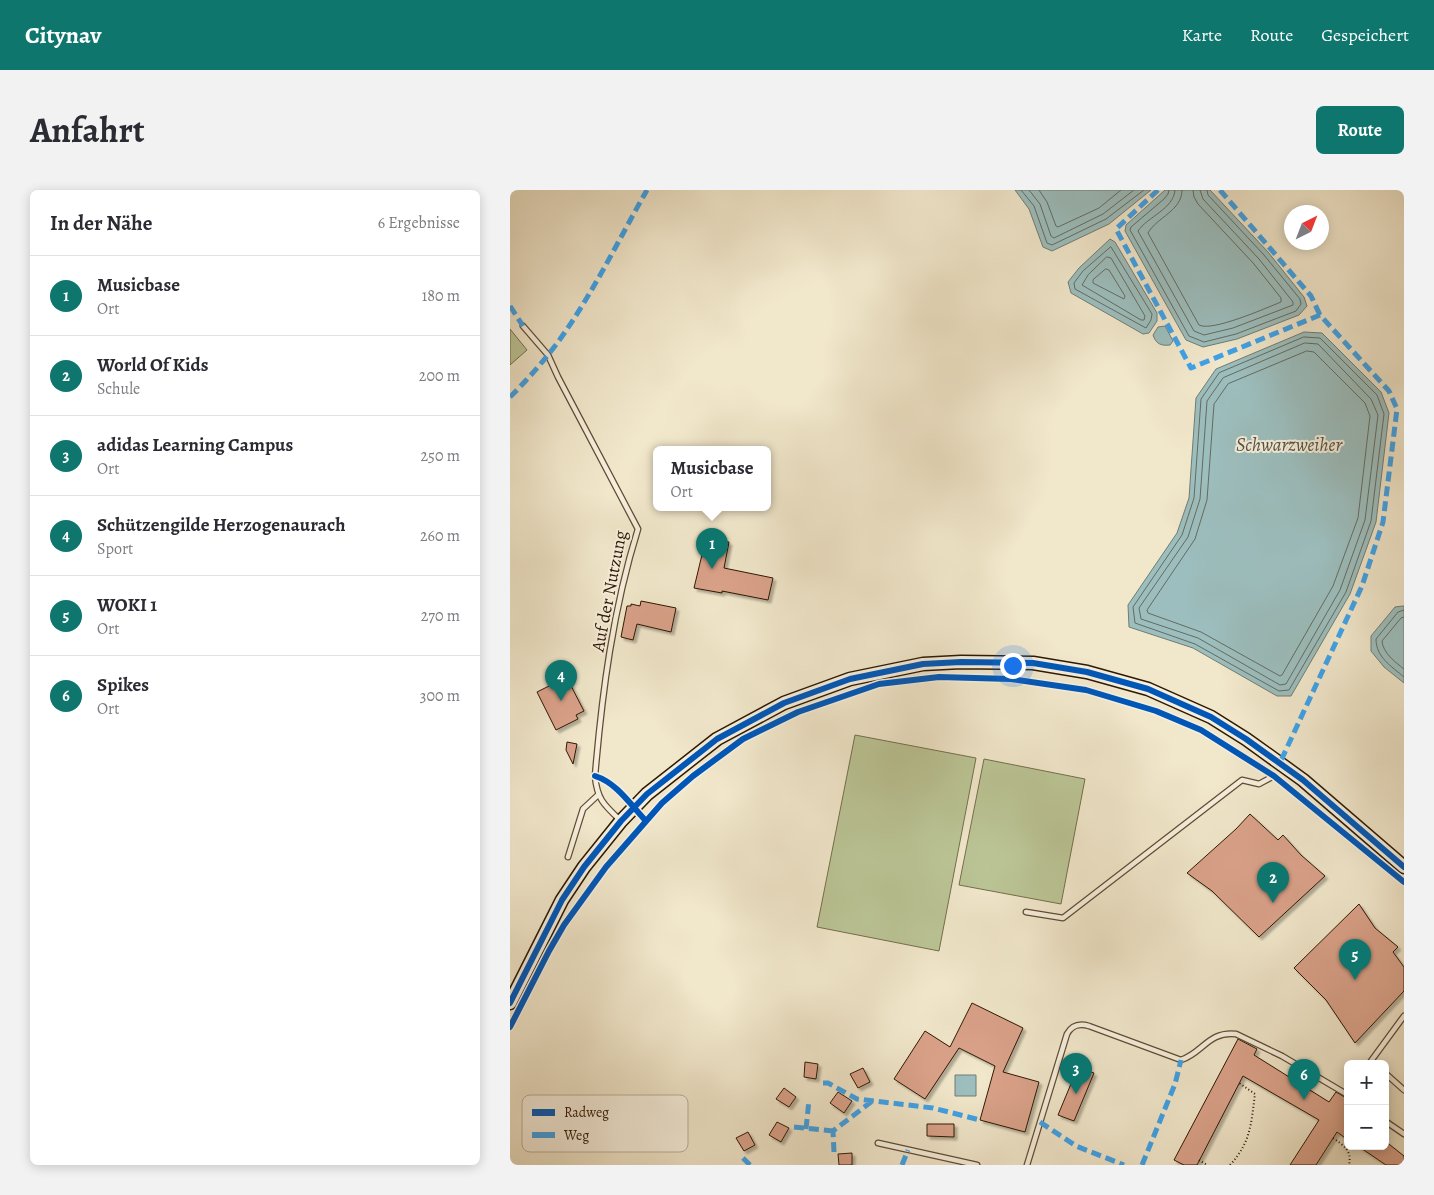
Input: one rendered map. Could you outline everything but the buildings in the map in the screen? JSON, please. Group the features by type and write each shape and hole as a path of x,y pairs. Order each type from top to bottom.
{"street":[{"path":"510,1003 562,900 584,867 621,821 647,794 718,739 784,703 850,679 923,664 961,662 1033,663 1087,672 1148,689 1211,717 1280,762 1404,866"}],"lane":[{"name":"Auf der Nutzung","path":"523,326 548,355 638,529 627,563 610,642 596,770 598,795"},
{"path":"1026,912 1063,918 1242,780 1259,784 1274,776"},
{"path":"568,857 583,809 598,795 606,807 621,821"},
{"path":"1372,1060 1404,1016"},
{"path":"1027,1165 1067,1034 1076,1025 1089,1026 1181,1060 1188,1058 1213,1037 1236,1034 1282,1056 1344,1093"},
{"path":"1389,1077 1404,1090"},
{"path":"1389,1124 1404,1134"},
{"path":"878,1144 977,1165"}],"path":[{"path":"1230,1165 1237,1157 1250,1133 1255,1094 1239,1083"},
{"path":"1333,1138 1348,1149 1351,1158 1349,1165"},
{"path":"1199,1160 1205,1164"}],"green space":[{"path":"510,329 527,350 510,365"},
{"path":"855,735 976,758 939,951 817,927"},
{"path":"984,759 1085,779 1061,904 959,885"}],"water":[{"path":"1015,190 1151,190 1109,224 1052,251 1043,247 1029,209"},
{"path":"1165,190 1210,190 1268,252 1304,297 1307,306 1299,315 1237,339 1203,347 1186,340 1125,231 1126,225"},
{"path":"1110,239 1115,242 1157,313 1157,321 1149,333 1143,334 1071,293 1068,282 1079,268"},
{"path":"1165,326 1173,341 1170,345 1159,344 1153,335 1158,327"},
{"name":"Schwarzweiher","path":"1304,332 1322,333 1381,392 1389,413 1376,522 1350,594 1291,696 1277,696 1193,648 1129,627 1128,605 1177,533 1189,498 1196,398 1216,369"},
{"path":"1404,606 1404,683 1384,667 1371,651 1371,636 1395,607"},
{"path":"955,1075 976,1075 976,1096 955,1096"}],"marked path":[{"path":"510,397 547,357 570,324 593,287 647,190"},
{"path":"1158,190 1116,229 1191,368 1320,315 1389,391 1397,409 1383,522 1362,586 1278,767"},
{"path":"1220,190 1311,296 1320,315"},
{"path":"510,306 523,326"},
{"path":"1142,1165 1175,1084 1181,1060"},
{"path":"823,1083 828,1083 857,1099 933,1108 980,1120"},
{"path":"806,1129 809,1100"},
{"path":"834,1152 833,1131 871,1102"},
{"path":"1040,1122 1076,1146 1124,1165"},
{"path":"794,1127 833,1131"},
{"path":"902,1165 908,1150"},
{"path":"743,1158 750,1165"}],"cycle path":[{"path":"510,1003 562,900 584,867 621,821 647,794 717,739 784,703 850,679 923,664 961,662 1033,663 1087,672 1148,689 1211,717 1246,739 1303,780 1404,867"},
{"path":"510,1027 564,925 606,867 662,803 693,776 743,739 798,712 879,684 939,677 1011,679 1086,690 1156,711 1201,730 1274,776 1404,882"},
{"path":"595,776 617,789 646,821"}],"place":[{"name":"Musicbase","path":"712,569"},
{"name":"Schützengilde Herzogenaurach","path":"561,701"},
{"name":"World Of Kids","path":"1273,903"},
{"name":"WOKI 1","path":"1355,980"},
{"name":"adidas Learning Campus","path":"1076,1094"},
{"name":"Spikes","path":"1304,1100"}]}
